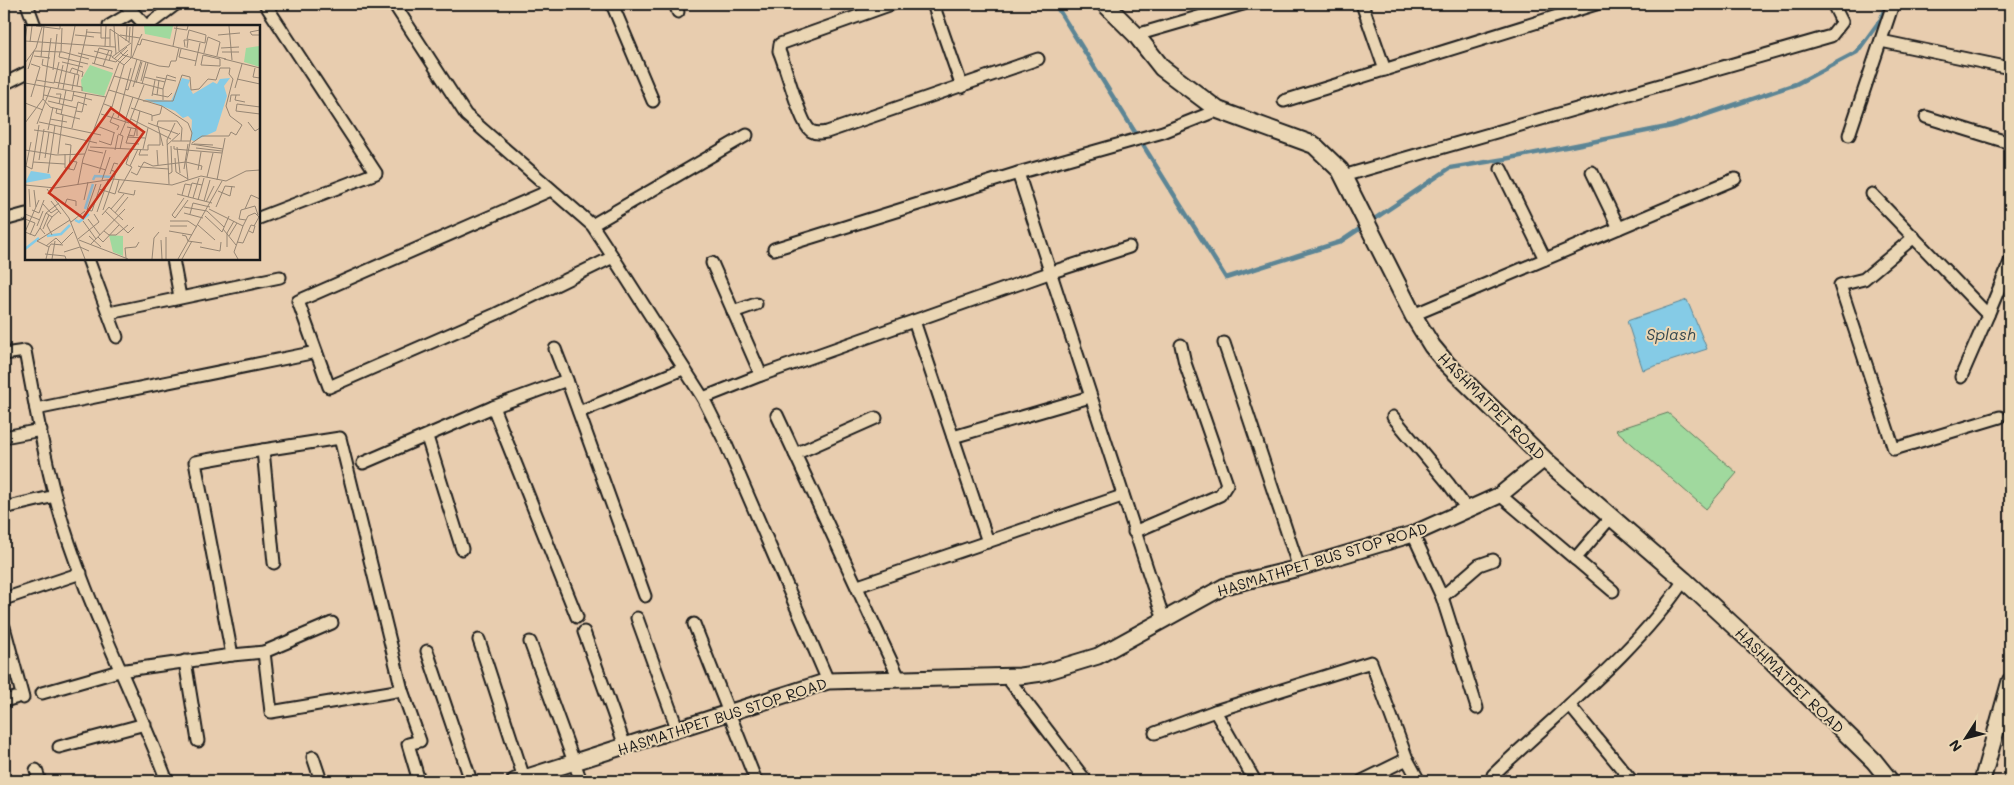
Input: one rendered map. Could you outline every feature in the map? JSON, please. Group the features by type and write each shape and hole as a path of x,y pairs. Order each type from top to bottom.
{"main road":[{"name":"HASHMATPET ROAD","path":"1105,4 1136,35 1162,68 1218,110 1314,146 1340,170 1413,315 1432,346 1447,364 1544,459 1684,580 1773,662 1874,761 1890,781"}],"street":[{"path":"27,4 35,25"},
{"path":"147,25 176,4"},
{"path":"260,216 376,172 265,4"},
{"path":"394,4 466,115 592,225 613,257 703,398 725,442 828,681"},
{"path":"612,4 653,101"},
{"path":"892,4 780,44 779,51 807,128 813,132 827,132 962,87 1038,59"},
{"path":"933,4 962,87"},
{"path":"1136,35 1243,4"},
{"path":"1362,4 1385,70"},
{"path":"1284,101 1596,4"},
{"path":"1343,176 1831,36 1842,22 1833,4"},
{"path":"1850,135 1893,4"},
{"path":"110,25 128,9 145,25"},
{"path":"1881,41 2010,68"},
{"path":"8,82 25,74"},
{"path":"774,249 1018,173 1163,132 1218,110"},
{"path":"1926,117 2010,143"},
{"path":"592,225 747,135"},
{"path":"1501,169 1545,260"},
{"path":"1592,172 1619,228"},
{"path":"1018,173 1049,273 1164,620"},
{"path":"1413,315 1735,179"},
{"path":"551,190 298,301 329,387 496,314 613,257"},
{"path":"1872,194 1988,315"},
{"path":"4,220 25,214"},
{"path":"1914,237 1864,279 1840,285 1894,449 2000,417"},
{"path":"703,398 761,375 1049,273 1129,247"},
{"path":"89,260 117,337"},
{"path":"173,260 180,297"},
{"path":"1961,377 2010,262"},
{"path":"712,263 761,375"},
{"path":"109,314 180,297 280,277"},
{"path":"734,312 756,304"},
{"path":"914,321 988,542"},
{"path":"1224,343 1299,568"},
{"path":"1134,532 1220,494 1227,484 1185,363 1181,345"},
{"path":"555,349 645,596"},
{"path":"4,354 25,351 55,496 81,573 119,671 145,724 167,781"},
{"path":"36,409 316,352"},
{"path":"579,412 683,369"},
{"path":"363,463 494,407 567,380"},
{"path":"953,437 1090,397"},
{"path":"494,407 577,617"},
{"path":"777,415 858,586 899,678"},
{"path":"1393,417 1467,509"},
{"path":"795,454 876,418"},
{"path":"4,437 41,430"},
{"path":"427,437 462,549"},
{"path":"232,655 195,462 340,438 402,690 420,741 408,744 419,781"},
{"path":"263,450 274,563"},
{"name":"HASMATHPET BUS STOP ROAD","path":"519,780 828,681 1006,676 1042,673 1098,656 1225,586 1299,568 1413,534 1500,494 1544,459"},
{"path":"1500,494 1613,591"},
{"path":"4,508 55,496"},
{"path":"858,586 1122,496"},
{"path":"1575,559 1612,517"},
{"path":"1413,534 1442,597 1477,708"},
{"path":"1442,597 1480,565 1493,560"},
{"path":"4,599 81,573"},
{"path":"1493,775 1570,706 1667,606 1684,580"},
{"path":"637,618 677,728"},
{"path":"42,693 119,671 264,652 332,623"},
{"path":"694,624 756,781"},
{"path":"4,627 14,699"},
{"path":"584,632 625,746"},
{"path":"479,640 519,780"},
{"path":"530,642 581,781"},
{"path":"426,651 471,781"},
{"path":"264,652 270,712 402,690"},
{"path":"185,662 198,741"},
{"path":"1155,733 1215,711 1371,662 1407,759 1419,781"},
{"path":"1006,676 1086,781"},
{"path":"1982,781 2010,681"},
{"path":"1570,706 1632,781"},
{"path":"1215,711 1256,781"},
{"path":"59,748 145,724"},
{"path":"313,757 321,781"},
{"path":"1362,781 1407,759"}],"green space":[{"path":"1668,413 1737,473 1706,509 1616,430"}],"water":[{"name":"Splash","path":"1687,300 1707,349 1643,370 1627,321"}],"waterway":[{"path":"1055,4 1226,278 1340,242 1450,168 1672,126 1796,84 1857,52 1881,19 1886,4"}]}
